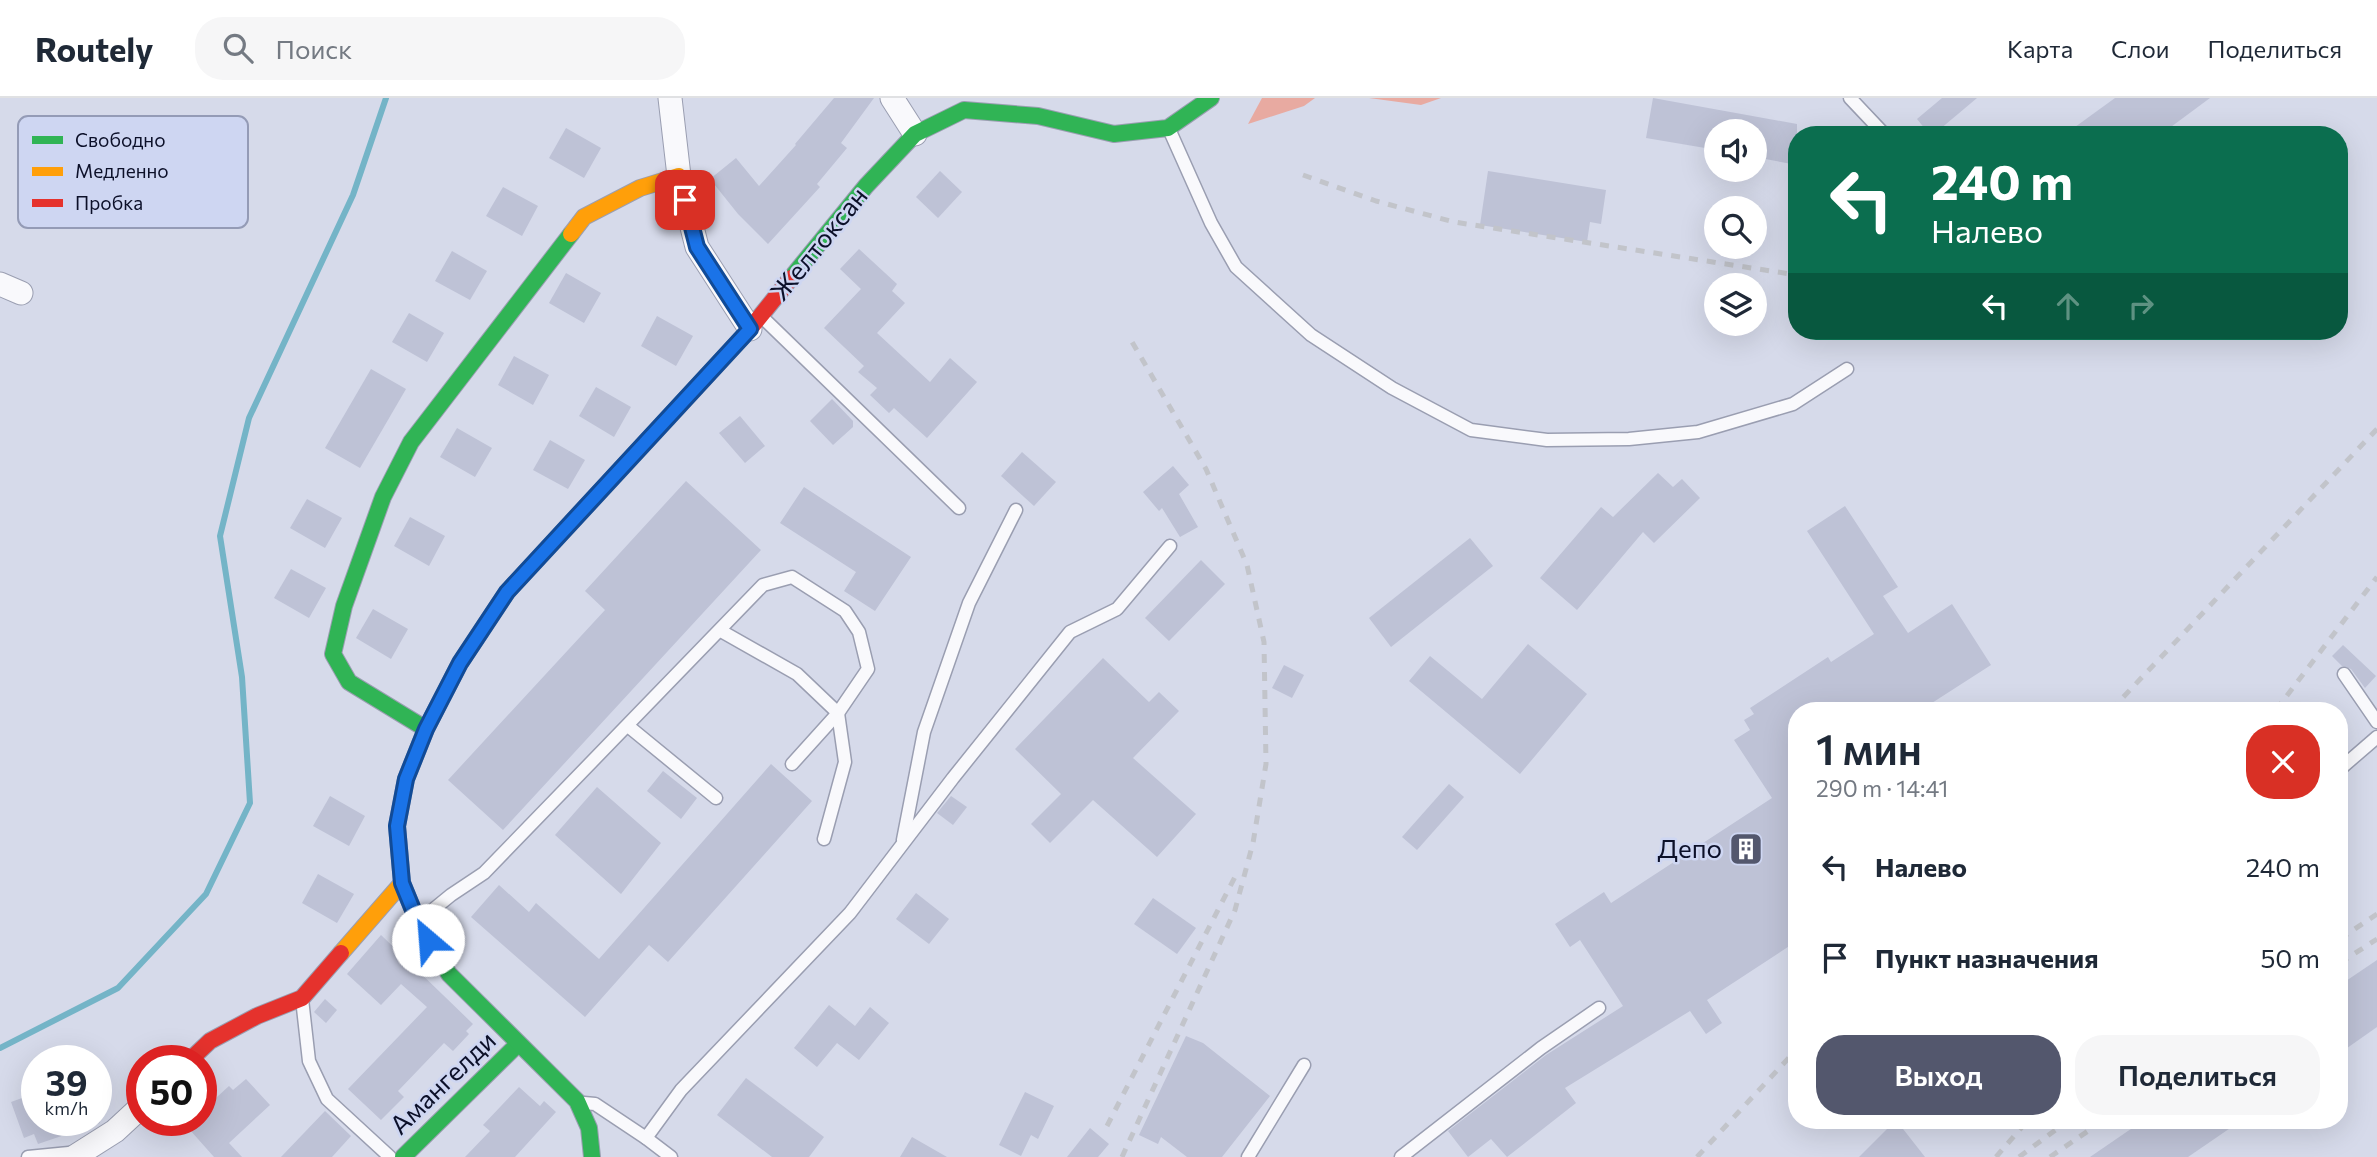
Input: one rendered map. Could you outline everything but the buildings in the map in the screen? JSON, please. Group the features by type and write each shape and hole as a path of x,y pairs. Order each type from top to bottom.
{"main road":[{"path":"1168,128 1210,98"},
{"name":"Желтоксан","path":"577,1101 449,974 418,922 402,883 397,826 406,779 426,729 460,663 507,592 755,323 866,187 915,134 964,110 1038,116 1114,134 1168,128"},
{"path":"426,729 349,682 333,654 344,606 383,497 411,442 584,217 640,188 679,176"},
{"path":"206,1045 257,1016 302,998 402,883"},
{"name":"Амангелди","path":"403,1157 518,1044"},
{"path":"577,1101 590,1124 592,1157"}],"street":[{"path":"670,98 679,176 697,247 755,323"},
{"path":"892,98 915,134"},
{"path":"77,1155 126,1121"}],"lane":[{"path":"1850,98 1876,126"},
{"path":"1168,128 1212,223 1236,267 1311,335 1392,388 1471,430 1547,440 1629,439 1698,432 1793,404 1847,369"},
{"path":"755,323 959,508"},
{"path":"902,844 923,732 969,603 1016,510"},
{"path":"646,1138 681,1090 850,913 1070,632 1117,609 1170,546"},
{"path":"418,922 484,873 763,585 792,577 845,611 859,632 868,668 838,713 792,764"},
{"path":"721,631 797,674 838,713 845,762 824,839"},
{"path":"2344,674 2377,722"},
{"path":"628,726 716,797"},
{"path":"2348,762 2377,737"},
{"path":"302,998 309,1061 327,1099 390,1157"},
{"path":"1401,1157 1541,1048 1599,1008"},
{"path":"1248,1157 1304,1065"},
{"path":"577,1101 595,1104 671,1157"},
{"path":"28,1157 77,1155"}],"shaded area":[{"path":"1262,98 1315,98 1304,106 1248,124"},
{"path":"1369,98 1441,98 1421,105"}],"waterway":[{"path":"0,1048 118,988 206,894 250,803 242,677 220,536 249,418 353,195 386,98"}],"railway":[{"path":"1303,175 1376,201 1454,222 1788,274"},
{"path":"1122,1157 1235,910 1253,843 1266,764 1264,642 1247,565 1206,469 1128,335"},
{"path":"2119,702 2377,429"},
{"path":"2282,702 2377,577"},
{"path":"1107,1126 1238,871"},
{"path":"2348,934 2377,914"},
{"path":"2348,958 2377,939"},
{"path":"1697,1157 1788,1059"},
{"path":"1996,1157 2020,1129"},
{"path":"2019,1157 2057,1129"},
{"path":"2050,1157 2091,1129"}],"traffic: fast":[{"path":"791,278 866,186 915,134 964,110 1038,116 1114,134 1168,128 1211,98"},
{"path":"426,729 349,682 333,654 344,606 383,497 411,442 571,234"},
{"path":"592,1157 589,1128 577,1101 449,974 418,922 402,883 397,826 406,779 426,729 460,663 507,592 668,418"},
{"path":"403,1157 518,1044"}],"traffic: slow":[{"path":"571,234 584,217 640,188 679,176"},
{"path":"341,953 402,883"}],"traffic: jam":[{"path":"668,418 750,329 791,278"},
{"path":"206,1045 257,1016 302,998 341,953"}],"place":[{"name":"Депо","path":"1746,849"}],"route":[{"path":"428,940 402,883 397,826 406,779 426,729 460,663 507,592 750,329 697,247 685,200"}]}
